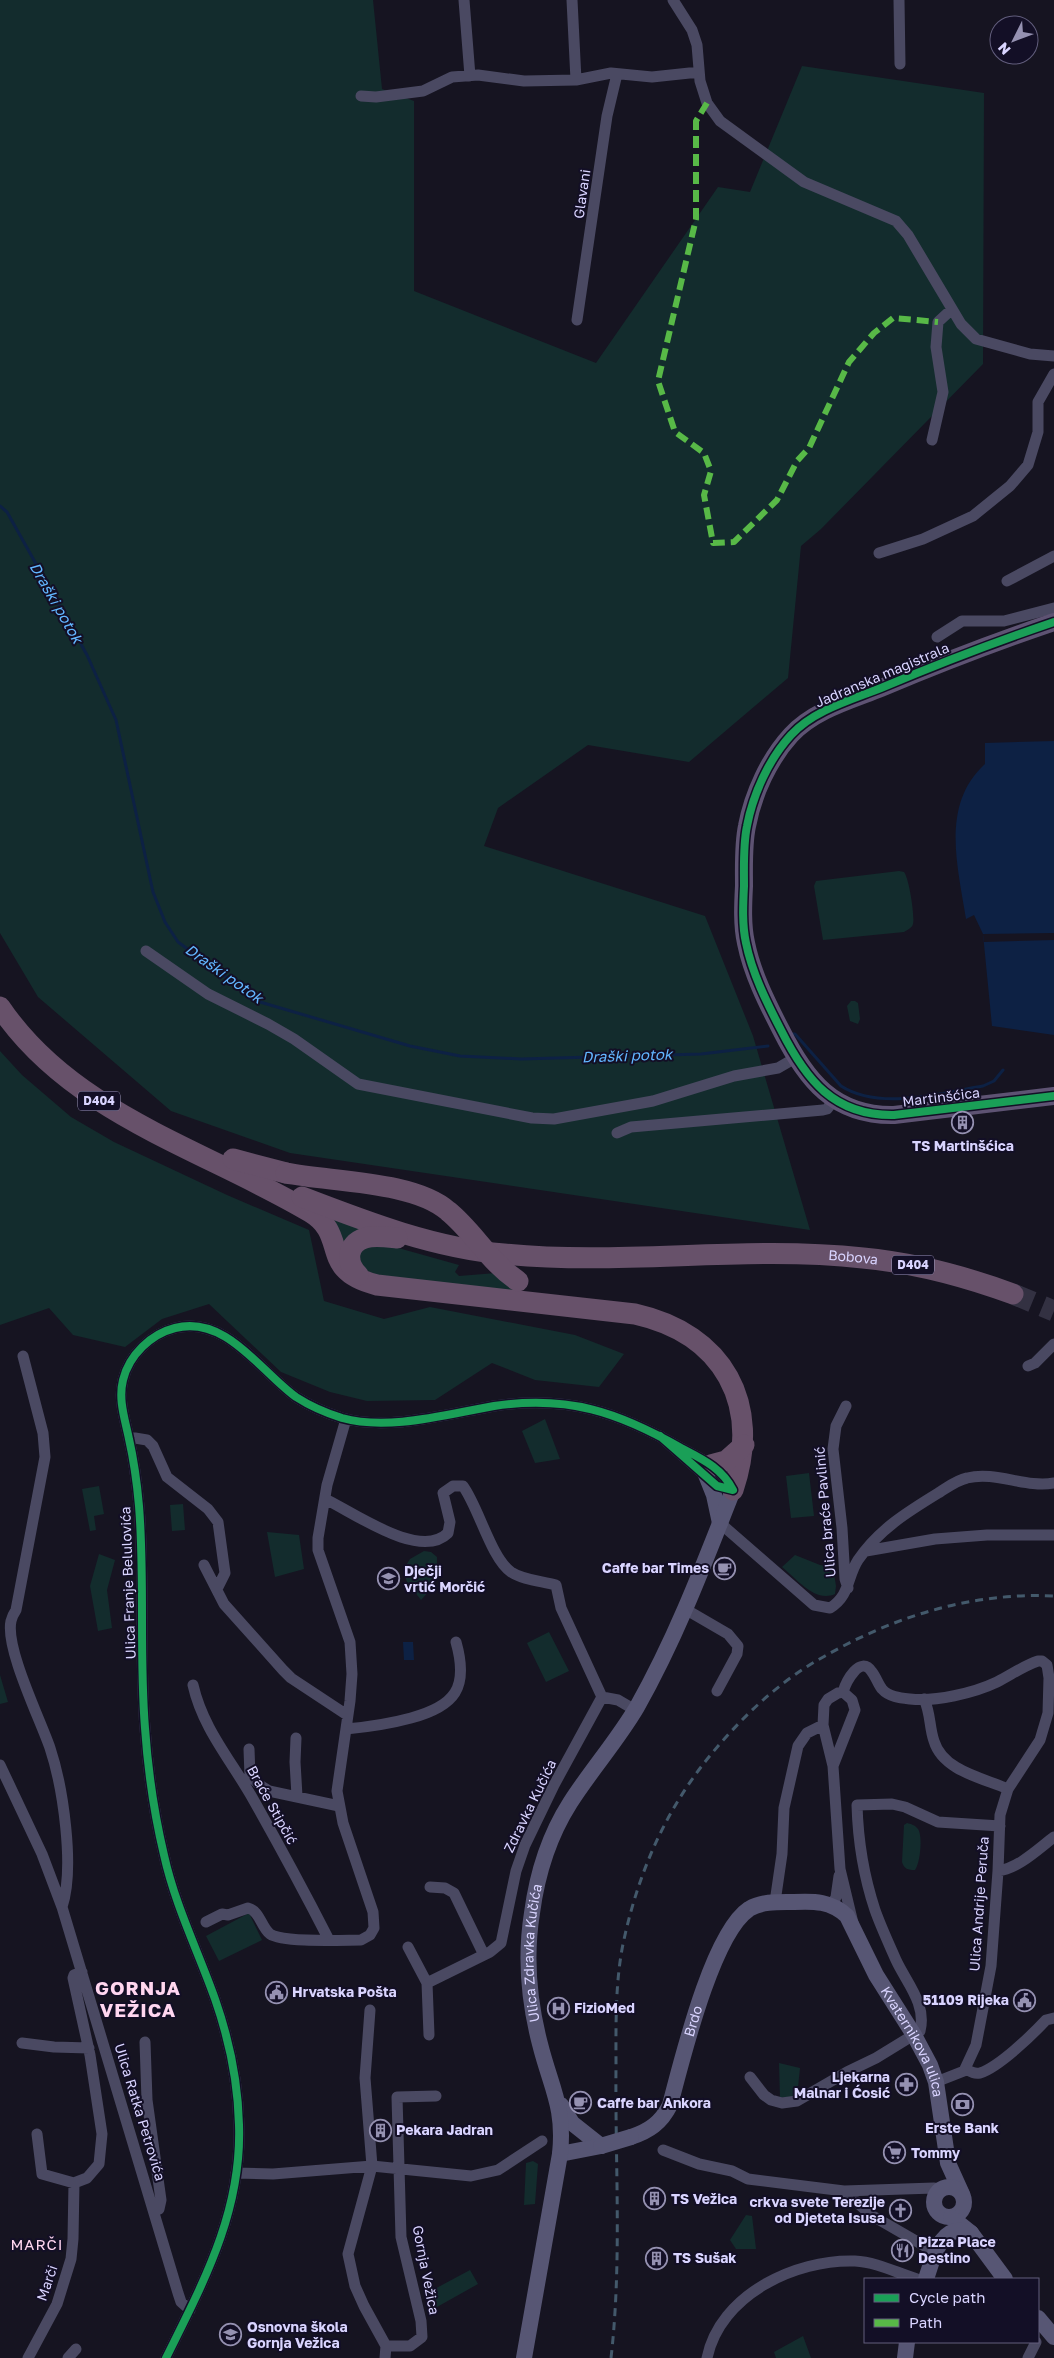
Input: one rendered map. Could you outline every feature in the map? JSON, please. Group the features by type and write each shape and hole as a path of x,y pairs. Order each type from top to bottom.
{"highway":[{"name":"D404","path":"0,1007 32,1046 66,1077 120,1114 251,1179 391,1233"},
{"path":"176,1143 286,1173 398,1189 426,1197 448,1211 502,1269 518,1281 547,1295 603,1309"},
{"path":"251,1179 318,1217 328,1228 342,1267 351,1275 368,1283 603,1309 635,1314 678,1328 701,1344 721,1365 738,1396 743,1420 744,1445 733,1490"},
{"path":"368,1283 350,1265 350,1251 356,1243 366,1238 391,1233"},
{"name":"Bobova","path":"391,1233 457,1247 522,1256 604,1258 810,1254 862,1257 913,1265 964,1277 1013,1294"},
{"path":"708,1470 726,1461 744,1445"}],"main road":[{"name":"Jadranska magistrala","path":"834,1100 814,1082 797,1057 766,1001 750,958 745,936 744,900 747,826 765,774 791,735 801,726 826,711 974,649 1054,622"},
{"name":"Martinšćica","path":"834,1100 853,1110 875,1116 1054,1096"},
{"path":"708,1470 720,1523"},
{"name":"Ulica Zdravka Kučića","path":"524,2358 560,2154 562,2127 557,2096 540,2045 533,2013 529,1978 528,1943 537,1884 555,1830 569,1805 635,1710 653,1677 685,1609 733,1490"},
{"name":"Brdo","path":"560,2154 601,2146 631,2137 653,2127 664,2118 670,2105 694,2020 726,1935 736,1921 751,1908 762,1903 810,1902 832,1905"},
{"name":"Kvaternikova ulica","path":"832,1905 847,1916 876,1975 914,2035 930,2065 936,2082 948,2163 963,2199 975,2237"},
{"path":"557,2096 572,2123 601,2146"},
{"name":"Kvaternikova ulica","path":"948,2163 946,2177 936,2194 934,2203 937,2212 948,2217 975,2237 1004,2278"},
{"path":"926,2278 935,2252 936,2228 948,2217 960,2212 963,2199 950,2187 938,2189"},
{"path":"935,2252 948,2234 956,2230 975,2237"},
{"path":"905,2358 907,2343"}],"street":[{"path":"464,0 470,76"},
{"path":"572,0 576,80"},
{"path":"673,0 692,30 697,45 699,72 707,103 720,121 804,182 896,221 908,235 951,310 967,332 976,339 1030,354 1054,356"},
{"path":"899,0 900,64"},
{"path":"361,96 376,97 423,91 452,77 576,80 617,74 652,77 699,72"},
{"name":"Glavani","path":"577,320 608,116 617,74"},
{"path":"932,440 942,392 936,347 938,322 951,310"},
{"path":"879,553 923,539 973,516 1010,486 1028,465 1038,432 1038,402 1054,374"},
{"path":"1006,581 1054,556"},
{"path":"937,638 962,621 1004,621 1054,608"},
{"path":"146,951 208,994 268,1024 358,1084 532,1118 554,1119 653,1101 734,1076 778,1068 797,1057"},
{"path":"617,1133 631,1127 823,1110 828,1108 834,1100"},
{"name":"Ulica Franje Belulovića","path":"166,2358 223,2238 236,2173 240,2131 228,2048 215,1998 180,1911 165,1858 151,1793 144,1725 142,1537 137,1486 123,1412 122,1391 123,1380 132,1359 151,1339 163,1332 191,1326 212,1330 225,1336 292,1394 318,1409 346,1419 406,1421 429,1419 515,1403 565,1404 614,1414 660,1436 708,1470 721,1473 733,1490"},
{"path":"1028,1366 1034,1363 1054,1344"},
{"name":"Ulica Ratka Petrovića","path":"23,1356 43,1433 45,1457 16,1610 11,1620 11,1632 18,1663 49,1747 59,1784 68,1880 62,1907"},
{"name":"Ulica braće Pavlinić","path":"846,1406 836,1426 833,1449 842,1528 845,1579 848,1588"},
{"path":"206,1922 219,1915 228,1915 248,1908 254,1910 267,1930 276,1937 361,1940 366,1938 374,1928 374,1912 339,1806 338,1774 346,1729 352,1674 350,1642 318,1550 318,1533 325,1499 346,1419"},
{"path":"129,1437 147,1440 153,1446 167,1477 208,1509 218,1522 225,1574 217,1589"},
{"name":"Ulica braće Pavlinić","path":"720,1523 814,1605 830,1608 842,1599 858,1561 887,1527 961,1480 982,1477 1039,1484 1054,1483"},
{"path":"325,1499 401,1538 417,1541 446,1535 451,1527 443,1493 453,1486 463,1486 503,1565 519,1576 556,1585 561,1608 602,1697 618,1700 635,1710"},
{"path":"866,1551 935,1539 987,1535 1054,1535"},
{"path":"204,1565 224,1604 238,1622 291,1678 347,1715"},
{"path":"685,1609 728,1634 738,1646 737,1654 717,1691"},
{"path":"346,1729 385,1726 430,1713 448,1703 460,1683 460,1655 456,1642"},
{"name":"Ulica Andrije Peruča","path":"843,1692 846,1681 853,1672 861,1667 867,1667 872,1671 888,1694 896,1697 924,1699 982,1689 1038,1661 1042,1661 1047,1665 1049,1678 1048,1713 1045,1726 1030,1756 1008,1788 1000,1815 994,1943 976,2045 966,2069"},
{"name":"Braće Stipčić","path":"193,1685 205,1722 253,1799 329,1940"},
{"name":"Kvaternikova ulica","path":"833,1766 855,1710 852,1700 843,1692 828,1699 824,1705 823,1725 833,1766 840,1869 854,1928"},
{"name":"Zdravka Kučića","path":"427,1983 484,1955 501,1943 516,1871 525,1845 554,1785 602,1697"},
{"path":"924,1699 930,1711 933,1740 945,1759 968,1774 1008,1788"},
{"path":"775,1902 782,1854 784,1808 798,1746 807,1733 823,1725"},
{"name":"Braće Stipčić","path":"296,1738 297,1796"},
{"name":"Braće Stipčić","path":"249,1749 248,1769 254,1780 269,1790 339,1806"},
{"name":"Ulica Ratka Petrovića","path":"0,1765 42,1854 62,1907 178,2293 181,2302 190,2310"},
{"name":"Ulica Andrije Peruča","path":"914,2035 920,2031 922,2026 919,2007 914,1990 896,1961 873,1904 864,1862 858,1805 892,1804 905,1807 938,1822 1000,1826"},
{"path":"998,1871 1008,1868 1025,1858 1054,1836"},
{"name":"Kvaternikova ulica","path":"832,1905 838,1887 840,1869"},
{"path":"430,1887 445,1888 454,1893 484,1955"},
{"path":"408,1947 427,1983 429,2035"},
{"path":"37,2134 42,2174 74,2183 87,2178 99,2164 102,2134 89,2048 73,1978 74,1975 82,1972"},
{"path":"370,2010 365,2078 372,2166"},
{"path":"936,2082 966,2069 972,2073 980,2073 991,2068 1046,2020 1054,2018"},
{"path":"750,2077 764,2095 771,2100 782,2103 798,2101 914,2035"},
{"name":"Ulica Ratka Petrovića","path":"146,2042 147,2091 161,2200 159,2209 154,2210"},
{"path":"22,2043 89,2048"},
{"path":"399,2169 397,2097 436,2096"},
{"path":"236,2173 273,2174 372,2166 460,2176 485,2174 498,2170 542,2141"},
{"path":"663,2150 699,2164 732,2171 748,2179 844,2191 938,2189"},
{"name":"Gornja Vežica","path":"372,2166 348,2254 355,2286 385,2352 410,2346 422,2337 421,2321 401,2237 399,2169"},
{"name":"Marči","path":"28,2358 57,2304 69,2266 73,2239 74,2183"},
{"path":"844,2191 871,2215 935,2252"},
{"path":"706,2358 710,2344 725,2317 765,2284 788,2273 822,2264 856,2261 870,2263 914,2278"},
{"path":"1028,2358 1036,2343"}],"green space":[{"path":"0,0 373,0 382,89 414,101 414,291 596,363 718,187 750,192 802,66 984,93 983,364 821,529 801,546 788,678 689,762 588,745 498,808 484,846 705,916 753,1036 810,1230 290,1153 171,1111 38,997 0,933"},
{"path":"899,871 904,872 910,889 913,920 911,928 904,932 823,940 814,886 816,881"},
{"path":"851,1001 858,1003 860,1019 858,1024 850,1021 847,1006"},
{"path":"0,1051 22,1075 71,1117 114,1142 227,1195 309,1230 324,1301 384,1319 430,1307 575,1335 624,1354 599,1387 535,1380 492,1363 435,1400 367,1401 330,1392 281,1372 209,1304 162,1319 125,1347 73,1335 49,1308 0,1325"},
{"path":"332,1220 337,1220 373,1234 345,1248"},
{"path":"384,1244 459,1265 455,1272 459,1276 496,1273 519,1293 398,1280 362,1271 359,1253 362,1249"},
{"path":"545,1419 560,1459 535,1463 522,1431"},
{"path":"809,1473 814,1516 791,1518 786,1476"},
{"path":"99,1486 104,1514 94,1516 96,1530 90,1531 82,1489"},
{"path":"183,1504 185,1530 172,1531 170,1505"},
{"path":"267,1532 299,1535 304,1569 275,1577"},
{"path":"424,1551 431,1552 437,1557 437,1564 436,1576 432,1586 421,1600 407,1582 403,1570 410,1559"},
{"path":"99,1554 115,1560 107,1590 112,1628 98,1631 90,1586"},
{"path":"795,1555 820,1565 833,1567 836,1586 835,1594 828,1596 813,1593 782,1567"},
{"path":"549,1632 569,1671 546,1682 527,1643"},
{"path":"0,1675 8,1702 0,1704"},
{"path":"907,1823 916,1827 920,1833 920,1850 915,1870 907,1869 902,1862 904,1825"},
{"path":"249,1913 262,1940 219,1961 206,1936"},
{"path":"779,2063 800,2068 797,2097 780,2098"},
{"path":"533,2161 538,2164 535,2204 524,2205 526,2163"},
{"path":"746,2215 752,2216 756,2249 736,2249 730,2240"},
{"path":"470,2270 478,2284 437,2307 429,2292"},
{"path":"803,2336 811,2358 776,2358 774,2352"}],"water":[{"path":"1054,741 1054,1035 992,1026 983,934 974,915 966,919 959,879 956,837 957,817 962,798 971,780 985,764 985,743"},
{"path":"403,1642 413,1642 414,1660 404,1660"}],"pier":[{"path":"1054,933 1054,940 984,942 983,934"}],"waterway":[{"name":"Draški potok","path":"0,506 7,512 87,655 116,720 153,892 165,922 178,942 260,1002 410,1046 460,1056 521,1059 701,1054 768,1046"},
{"name":"Draški potok","path":"792,1034 795,1034 841,1086 874,1098 892,1099 929,1096 983,1086 994,1081 1003,1070"}],"tunnel":[{"path":"1013,1294 1054,1311"}],"railway":[{"path":"611,2358 617,2249 616,2005 619,1974 623,1944 637,1892 656,1842 681,1796 713,1752 751,1711 793,1676 825,1656 879,1629 935,1610 994,1598 1054,1596"}],"marked path":[{"path":"707,103 696,121 696,219 658,381 675,432 704,453 711,471 704,495 713,543 734,542 777,500 797,461 809,448 849,362 874,333 893,318 938,322"}],"cycle path":[{"path":"1054,622 1010,637 833,707 800,726 783,744 769,766 753,802 744,848 743,915 745,936 752,965 776,1020 801,1065 824,1092 838,1102 873,1114 894,1115 1054,1096"},
{"path":"166,2358 218,2246 234,2188 238,2157 239,2125 235,2077 225,2030 174,1892 160,1839 152,1792 143,1700 142,1561 139,1506 134,1464 121,1395 123,1380 130,1362 142,1347 158,1335 175,1328 193,1326 210,1330 226,1337 296,1397 330,1414 360,1422 379,1423 418,1420 521,1403 546,1403 592,1409 636,1425 658,1435 681,1448 696,1456 717,1470 733,1490 717,1486 660,1436"}],"place":[{"name":"TS Martinšćica","path":"963,1123"},
{"name":"Caffe bar Times","path":"725,1568"},
{"name":"Dječji vrtić Morčić","path":"388,1579"},
{"name":"Hrvatska Pošta","path":"276,1992"},
{"name":"51109 Rijeka","path":"1025,2000"},
{"name":"FizioMed","path":"558,2008"},
{"name":"Ljekarna Malnar i Ćosić","path":"906,2085"},
{"name":"Caffe bar Ankora","path":"581,2103"},
{"name":"Erste Bank","path":"962,2105"},
{"name":"Pekara Jadran","path":"380,2130"},
{"name":"Tommy","path":"895,2153"},
{"name":"TS Vežica","path":"655,2199"},
{"name":"crkva svete Terezije od Djeteta Isusa","path":"901,2210"},
{"name":"Pizza Place Destino","path":"902,2250"},
{"name":"TS Sušak","path":"657,2258"},
{"name":"Osnovna škola Gornja Vežica","path":"231,2335"}],"district":[{"name":"GORNJA VEŽICA","path":"138,1999"},
{"name":"MARČI","path":"37,2245"}]}
